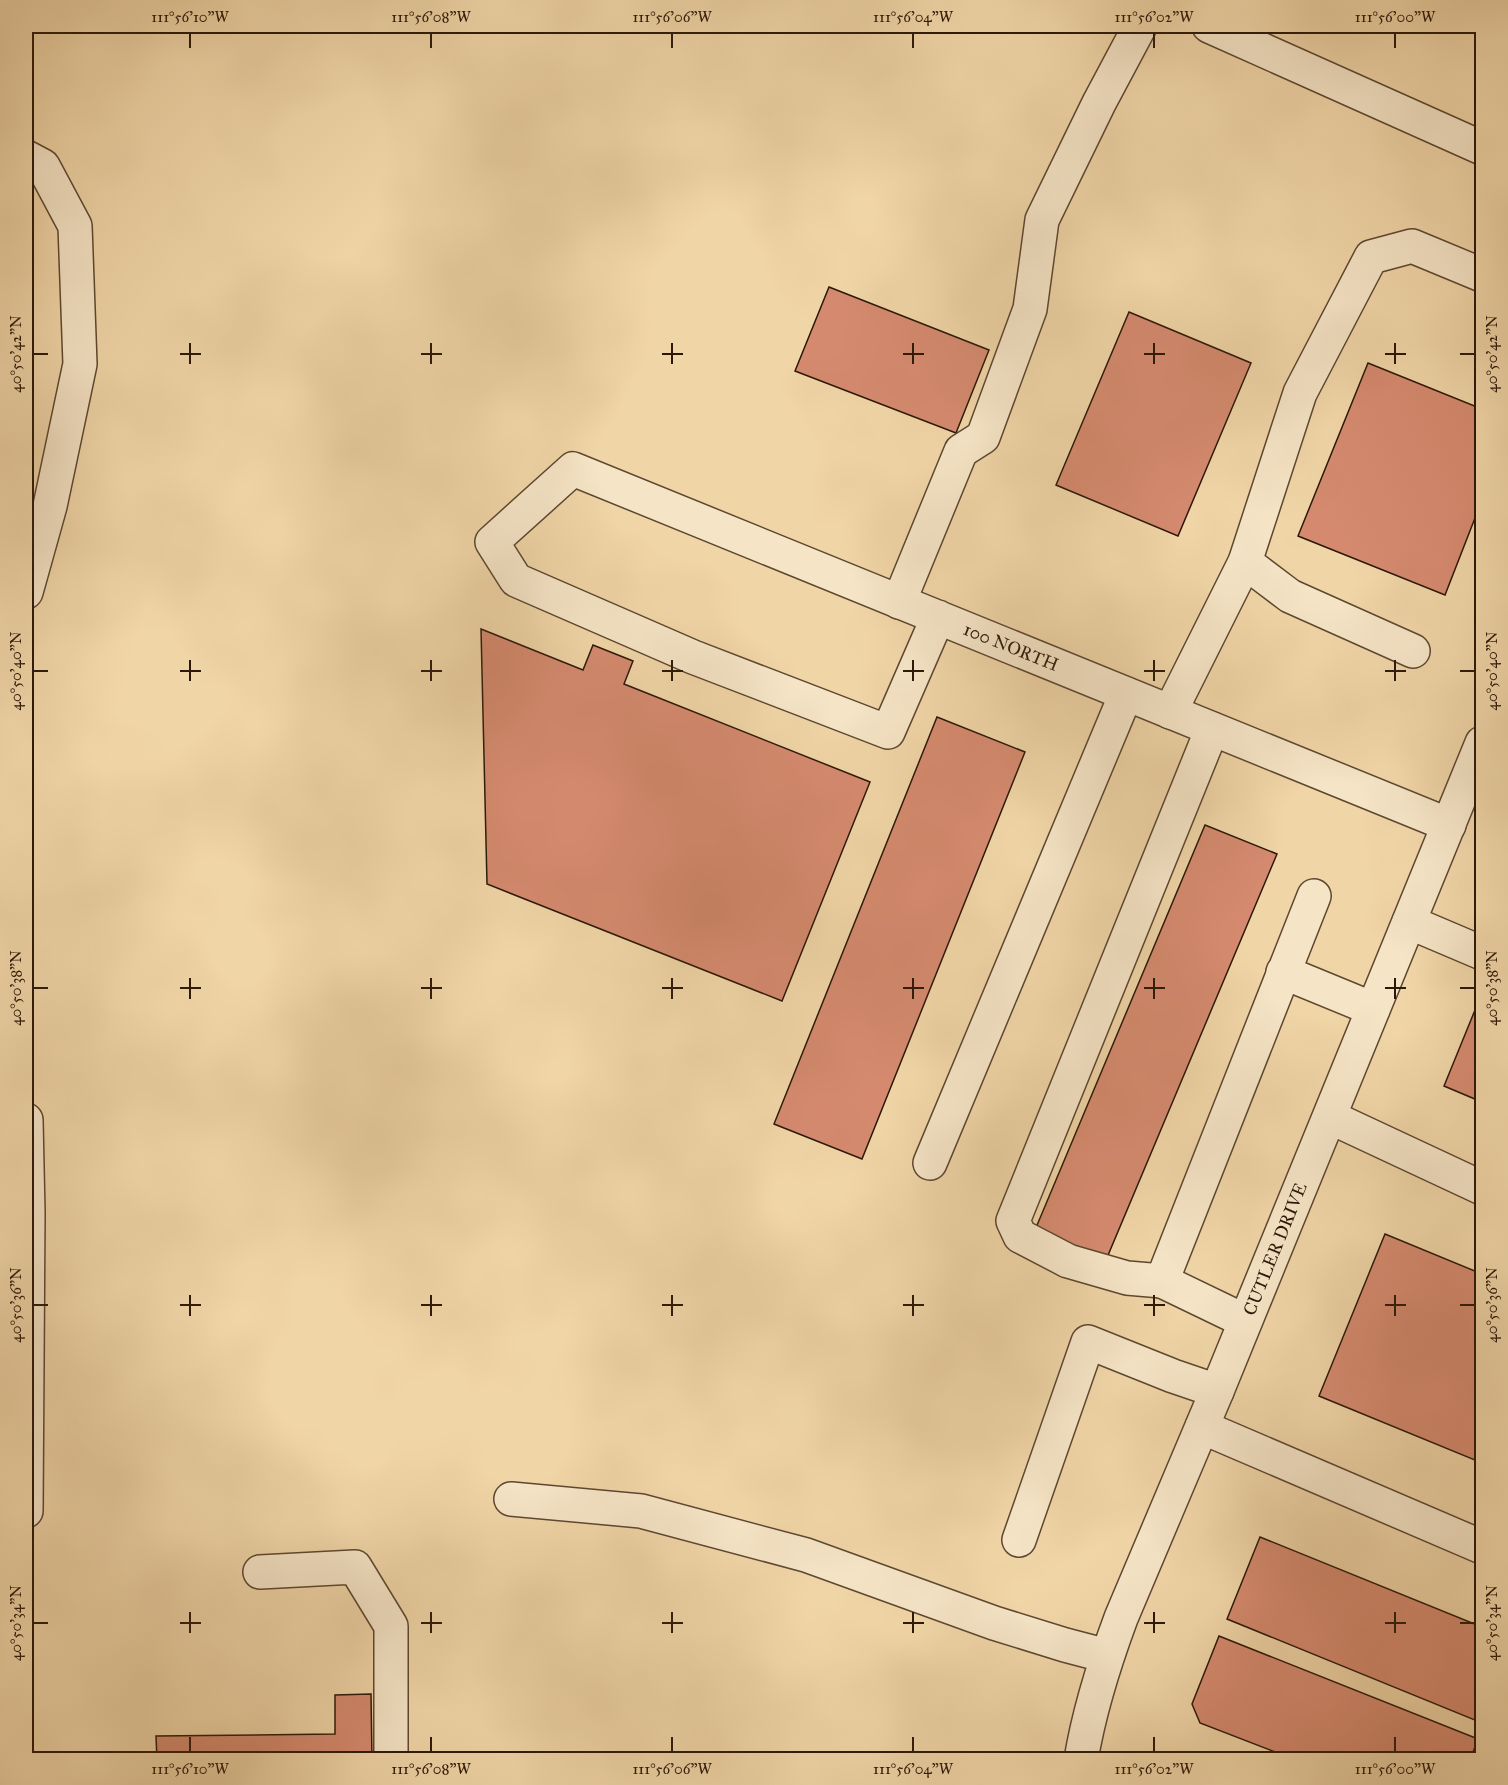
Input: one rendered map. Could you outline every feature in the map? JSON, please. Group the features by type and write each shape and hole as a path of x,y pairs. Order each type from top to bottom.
{"street":[{"path":"899,602 961,451 982,437 987,426 1030,309 1042,220 1099,103 1140,26"},
{"path":"1209,26 1482,148"},
{"path":"26,157 43,166 75,226 80,364 50,506 26,592"},
{"path":"1170,712 1245,562 1300,393 1371,257 1412,246 1482,275"},
{"name":"100 NORTH","path":"938,617 888,732 693,657 516,580 492,542 573,470 938,617 1449,825"},
{"path":"1245,562 1290,596 1413,651"},
{"path":"930,1163 1126,694"},
{"path":"1212,729 1013,1221 1020,1236 1068,1261 1127,1278 1162,1281 1245,1321"},
{"name":"CUTLER DRIVE","path":"1081,1760 1087,1728 1107,1656 1121,1617 1217,1391 1482,743"},
{"path":"1162,1281 1314,896"},
{"path":"1409,922 1482,953"},
{"path":"1283,972 1373,1009"},
{"path":"1330,1117 1482,1188"},
{"path":"26,1120 28,1213 26,1511"},
{"path":"1019,1540 1088,1342 1217,1391"},
{"path":"1202,1427 1482,1547"},
{"path":"511,1499 641,1511 806,1555 994,1623 1065,1646 1107,1656"},
{"path":"260,1572 355,1567 390,1626 390,1760"}],"building":[{"path":"829,287 989,350 956,433 795,371"},
{"path":"1129,312 1251,363 1178,536 1056,485"},
{"path":"1368,363 1482,409 1482,500 1445,595 1298,536"},
{"path":"481,629 583,670 593,645 633,661 624,684 870,782 782,1001 487,884"},
{"path":"937,717 1025,752 862,1159 774,1124"},
{"path":"1205,825 1277,854 1106,1260 1035,1230"},
{"path":"1475,1010 1482,1013 1482,1102 1444,1086"},
{"path":"1385,1234 1482,1274 1482,1463 1319,1396"},
{"path":"1260,1537 1482,1627 1482,1723 1227,1619"},
{"path":"1219,1636 1478,1739 1470,1760 1296,1760 1200,1723 1192,1704"},
{"path":"371,1694 372,1760 157,1760 156,1736 335,1734 335,1695"}]}
